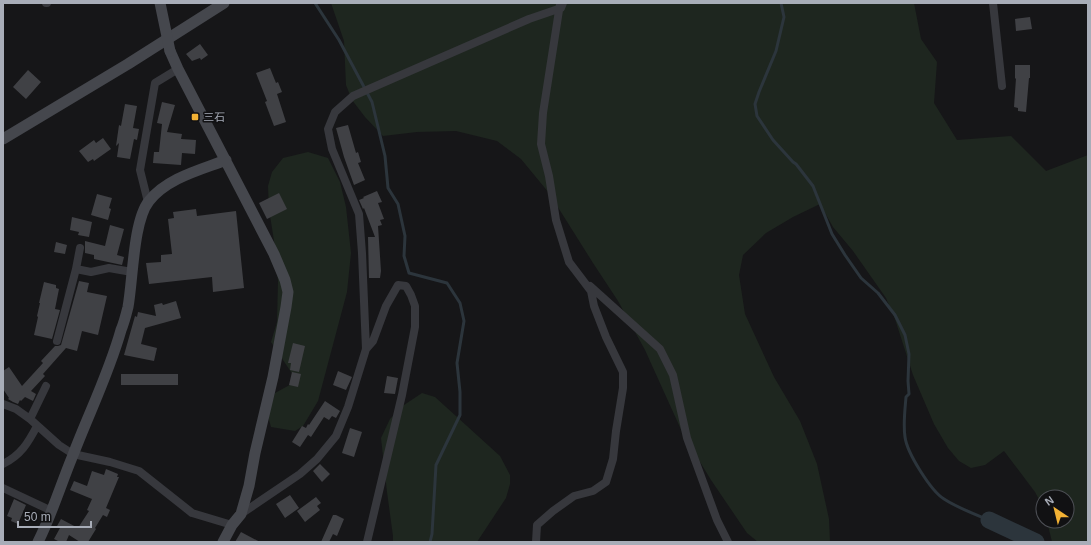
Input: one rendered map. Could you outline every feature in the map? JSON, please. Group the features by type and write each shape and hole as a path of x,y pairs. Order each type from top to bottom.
{"street":[{"path":"160,3 170,51 274,254 285,280 288,292 273,377 255,453 249,486 241,514"},
{"path":"3,139 128,64 224,3"},
{"path":"993,3 1002,86"},
{"path":"223,542 232,525 241,514 300,474 317,459 336,436 348,407 366,349 359,214 332,149 328,129 335,112 353,96 561,5"},
{"path":"536,542 537,525 553,511 574,496 593,491 606,482 613,459 624,372 606,337 594,306 591,291 570,262 556,220 549,176 541,144 543,113 561,5"},
{"path":"148,202 140,170 155,83 178,69"},
{"path":"38,542 52,511 73,454 111,363 128,307 138,228 143,212 148,202 156,193 168,185 192,173 226,160"},
{"path":"57,341 80,248"},
{"path":"76,269 91,272 109,268 132,272"},
{"path":"582,279 660,349 673,375 687,438 717,520 728,542"},
{"path":"366,349 373,341 386,306 398,285 406,286 415,306 415,327 402,395 367,542"},
{"path":"30,419 46,386"},
{"path":"3,404 16,409 30,419 59,445 73,454 110,462 139,471 192,513 232,525"},
{"path":"3,464 14,458 26,446 37,426"},
{"path":"3,488 52,511"}],"shaded area":[{"path":"331,3 914,3 921,39 937,62 934,103 957,140 1011,136 1046,171 1088,155 1088,542 1052,542 1049,529 1075,529 1075,489 1035,489 1035,492 1004,451 985,465 971,468 959,461 948,448 934,424 913,375 895,319 886,298 853,251 833,227 820,204 793,217 766,233 743,255 739,275 745,314 774,377 800,421 817,464 829,519 830,542 758,542 747,533 711,480 683,434 645,350 618,301 549,193 521,159 497,141 456,131 417,132 383,136 365,117 352,100 346,85 344,41"},
{"path":"308,152 328,158 340,182 346,207 351,253 347,292 318,401 303,426 295,431 271,427 268,416 275,393 297,381 271,342 277,322 278,281 275,247 269,209 268,186 272,172 283,158"},
{"path":"422,393 435,397 500,456 510,475 510,484 506,498 477,542 393,542 381,438 390,419 404,405"}],"building":[{"path":"1030,17 1032,29 1016,31 1015,19"},
{"path":"200,44 208,55 201,60 200,58 192,61 186,54"},
{"path":"1015,65 1030,65 1026,112 1018,111 1018,108 1014,107 1016,78 1015,79"},
{"path":"270,68 276,83 278,82 282,92 277,94 286,122 274,126 265,102 267,101 256,73"},
{"path":"28,70 41,82 26,99 13,87"},
{"path":"162,102 175,105 167,132 182,134 181,139 196,140 195,154 182,153 181,165 153,163 154,152 159,152 162,124 157,123"},
{"path":"125,104 137,106 133,128 139,129 137,140 134,139 130,159 117,157 119,143 116,146 119,125 121,126"},
{"path":"348,125 356,153 358,152 361,162 358,163 365,180 354,185 336,128"},
{"path":"103,138 111,149 94,161 93,159 88,162 79,151 94,140 96,143"},
{"path":"377,191 382,202 378,203 384,219 380,220 382,225 378,226 381,271 380,278 369,278 368,237 375,237 364,208 363,209 359,200"},
{"path":"279,193 287,209 267,219 259,203"},
{"path":"97,194 112,198 108,220 91,215"},
{"path":"196,209 197,216 236,211 244,288 213,292 212,277 149,284 146,263 161,262 161,255 172,254 168,219 174,218 173,212"},
{"path":"72,217 92,222 89,237 78,235 79,232 70,230"},
{"path":"110,225 124,229 117,255 124,257 122,265 94,259 94,255 85,253 85,241 105,246"},
{"path":"56,242 67,245 65,254 54,252"},
{"path":"79,281 89,283 87,292 107,296 98,335 82,331 77,351 66,348 43,374 45,376 31,391 36,394 33,401 25,397 21,401 20,400 18,404 13,402 8,399 9,398 3,389 3,371 9,367 22,386 43,363 41,361 55,346 61,345"},
{"path":"44,282 56,285 56,288 59,289 55,309 60,310 52,339 34,335"},
{"path":"176,301 181,318 145,328 141,344 157,348 154,361 124,355 135,316 137,317 138,312 156,316 154,305 162,303 163,305"},
{"path":"293,343 305,346 299,372 290,370 291,363 288,363"},
{"path":"338,371 352,377 346,390 333,385"},
{"path":"292,372 301,374 298,387 289,385"},
{"path":"121,374 178,374 178,385 121,385"},
{"path":"387,376 398,378 395,394 384,393"},
{"path":"325,401 340,411 336,418 332,416 329,420 324,417 311,437 308,435 300,447 292,442 302,426 306,428 308,424 309,425"},
{"path":"350,428 362,432 354,457 342,453"},
{"path":"320,464 330,474 322,482 313,471"},
{"path":"106,469 118,474 117,477 119,477 106,508 110,510 107,517 103,515 88,542 80,542 69,535 66,542 60,542 54,539 60,528 57,526 61,519 78,528 89,511 87,510 92,499 70,490 74,481 87,486 92,471 104,475"},
{"path":"290,495 299,508 285,518 276,504"},
{"path":"316,497 321,503 317,506 320,510 305,522 297,511"},
{"path":"14,499 26,505 18,524 11,521 12,518 7,516"},
{"path":"333,515 344,519 337,536 333,534 329,542 321,542"},
{"path":"241,532 260,542 235,542"}],"waterway":[{"path":"315,3 339,40 372,102 385,156 388,188 398,204 405,236 404,256 409,273 447,283 460,303 464,321 457,363 460,392 460,415 436,465 432,534 430,542"},
{"path":"781,3 784,17 776,51 755,104 757,116 773,140 796,164 813,186 832,234 861,278 878,293 895,315 905,335 909,354 909,394 906,397 904,432 910,452 920,471 926,480 944,499 960,508 989,520"},
{"path":"989,520 1036,542"}],"place":[{"name":"三石","path":"195,117"}]}
